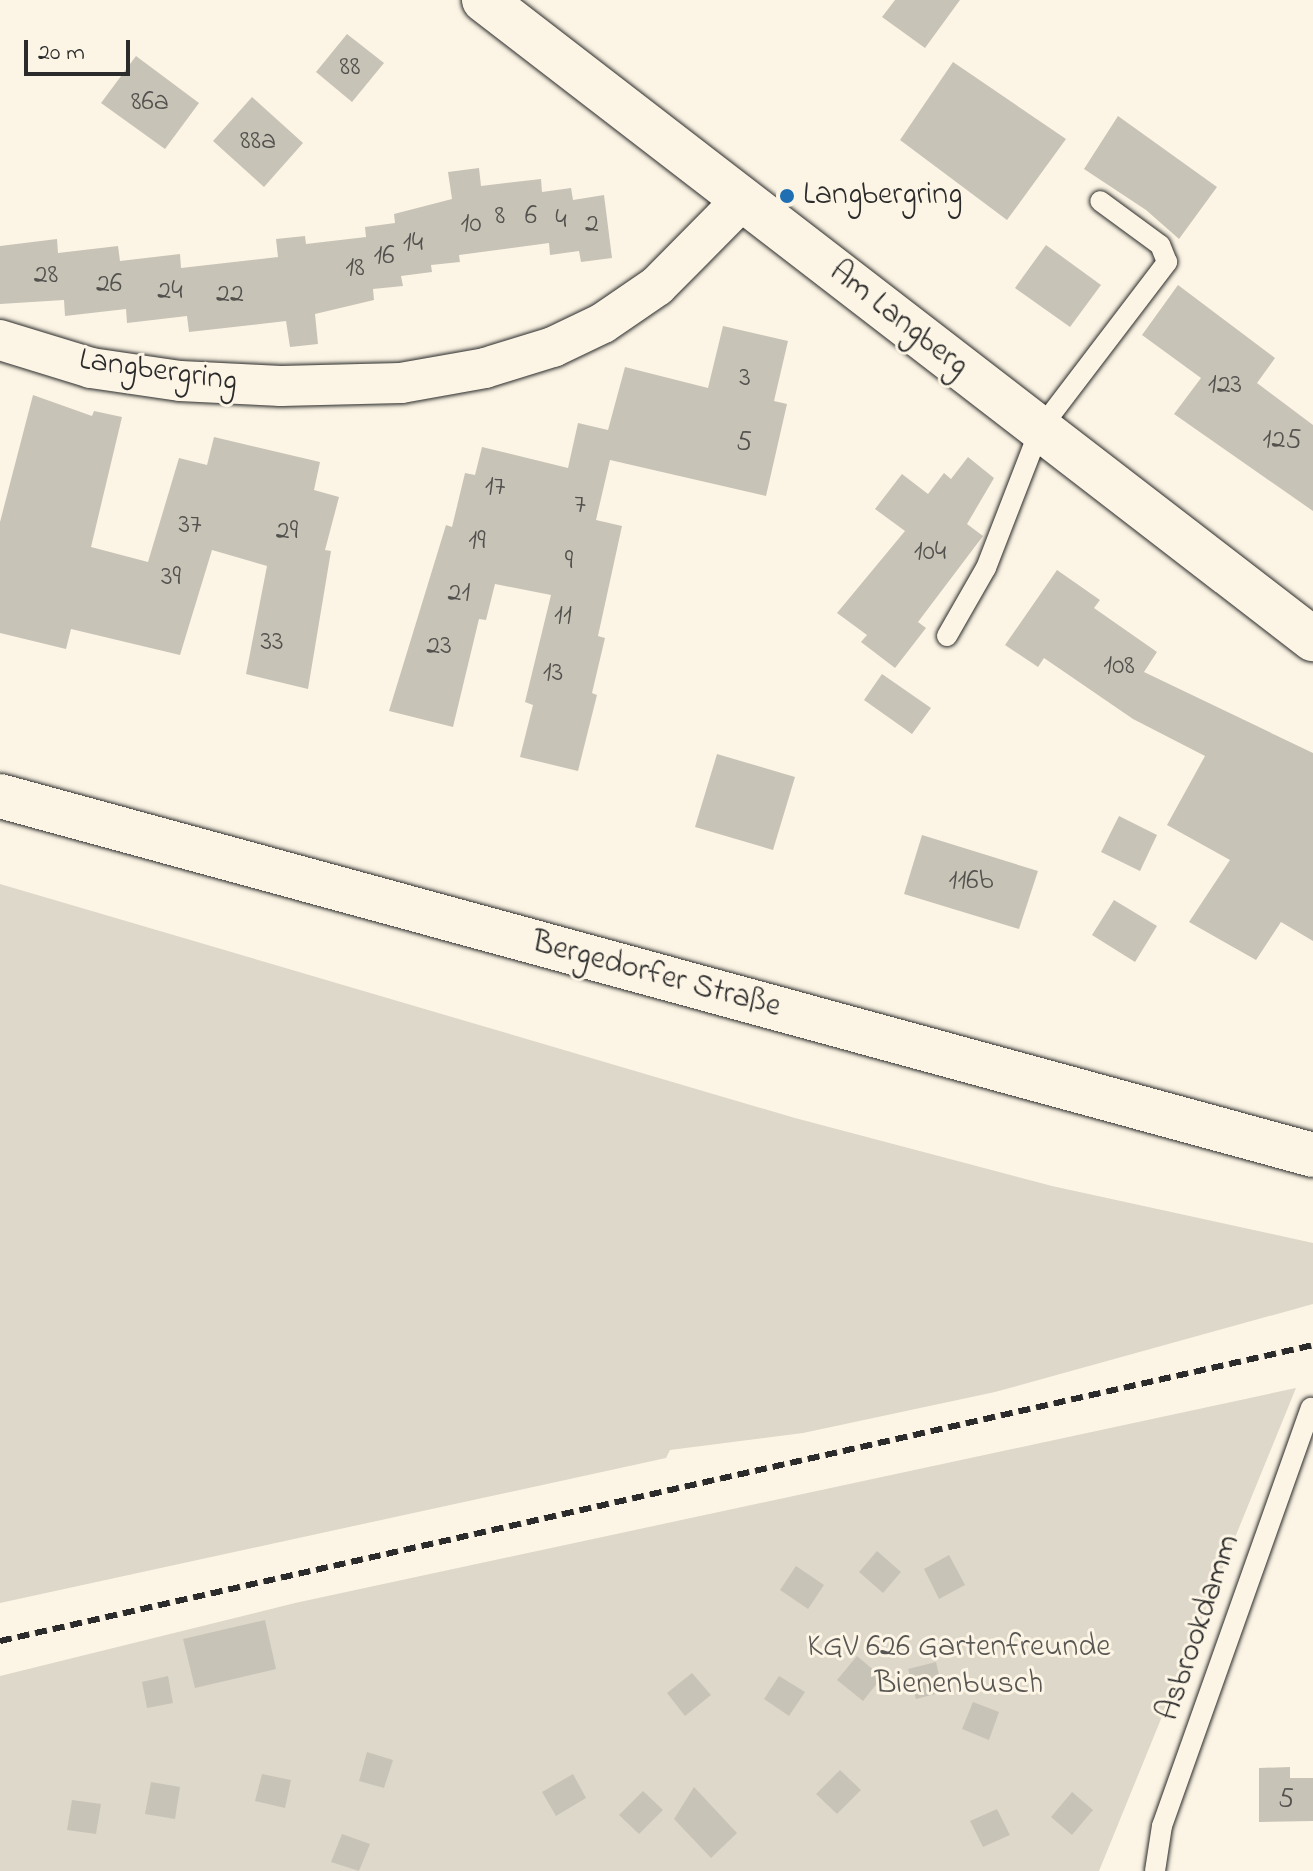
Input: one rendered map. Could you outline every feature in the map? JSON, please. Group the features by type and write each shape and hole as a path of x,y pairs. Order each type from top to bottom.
{"main road":[{"name":"Am Langberg","path":"484,0 1313,639"},
{"name":"Bergedorfer Straße","path":"0,796 1313,1155"}],"street":[{"name":"Langbergring","path":"0,340 91,368 180,381 281,386 401,383 485,368 553,347 603,323 657,286 742,200"}],"lane":[{"path":"947,636 986,568 1040,429 1167,262 1160,245 1100,201"},
{"name":"Asbrookdamm","path":"1155,1871 1162,1826 1311,1408"}],"green space":[{"path":"0,884 795,1118 1052,1186 1313,1243 1313,1304 995,1392 803,1433 670,1450 666,1458 0,1603"},
{"name":"KGV 626 Gartenfreunde Bienenbusch","path":"1296,1388 1099,1871 0,1871 0,1676 295,1603"}],"building":[{"path":"895,0 960,0 925,48 882,17"},
{"path":"347,34 384,63 352,102 316,72"},
{"path":"136,56 199,103 165,149 101,103"},
{"path":"953,62 1066,139 1007,220 900,140"},
{"path":"252,97 303,143 264,187 213,141"},
{"path":"1118,116 1217,187 1179,239 1146,210 1084,169"},
{"path":"479,168 481,186 541,179 542,192 571,188 573,200 604,195 612,258 581,262 579,251 550,255 549,243 459,255 460,262 431,265 432,272 401,276 403,286 373,289 374,300 315,314 318,344 290,347 286,321 189,332 187,316 127,323 126,309 65,316 64,300 0,304 0,246 57,239 58,253 118,246 120,261 180,254 181,268 278,257 276,239 305,236 306,244 366,237 365,227 395,223 394,214 452,199 448,172"},
{"path":"1046,245 1101,285 1070,327 1015,288"},
{"path":"1178,285 1275,358 1257,383 1313,425 1313,511 1174,414 1201,378 1142,335"},
{"path":"723,326 788,341 774,401 787,404 766,496 610,460 596,520 622,526 598,636 605,638 592,693 597,695 578,771 520,757 533,705 525,702 551,595 495,584 486,620 479,619 453,727 389,711 446,525 452,527 465,473 475,475 482,447 568,468 578,423 608,430 625,367 708,388"},
{"path":"33,395 92,416 94,411 122,417 91,547 148,562 179,458 207,465 214,437 320,462 314,490 339,497 325,550 331,551 308,689 246,674 267,566 212,550 180,655 71,629 66,649 0,633 0,522"},
{"path":"968,457 994,478 967,524 983,536 918,622 926,628 895,668 861,642 867,635 837,613 905,531 875,509 902,474 928,494 944,473 951,479"},
{"path":"1057,570 1100,600 1094,608 1157,652 1144,672 1313,753 1313,941 1281,922 1256,960 1189,922 1230,860 1167,825 1205,756 1133,719 1044,658 1038,667 1005,645"},
{"path":"882,674 931,708 912,734 864,700"},
{"path":"717,754 795,777 773,850 695,827"},
{"path":"1119,816 1157,835 1140,871 1101,852"},
{"path":"922,835 1038,871 1019,929 904,894"},
{"path":"1114,900 1157,926 1135,962 1092,935"},
{"path":"877,1551 901,1572 883,1593 859,1572"},
{"path":"949,1555 965,1585 939,1599 924,1569"},
{"path":"796,1566 824,1585 808,1609 780,1590"},
{"path":"265,1620 276,1669 195,1688 183,1639"},
{"path":"857,1656 882,1677 863,1701 837,1680"},
{"path":"936,1662 943,1692 916,1699 908,1669"},
{"path":"692,1673 711,1695 685,1716 667,1693"},
{"path":"168,1676 173,1703 147,1708 142,1682"},
{"path":"779,1676 805,1692 789,1716 764,1699"},
{"path":"973,1702 999,1712 989,1740 962,1729"},
{"path":"367,1752 393,1760 384,1788 359,1781"},
{"path":"1290,1767 1290,1778 1313,1778 1313,1821 1259,1822 1259,1768"},
{"path":"840,1770 861,1790 837,1814 816,1794"},
{"path":"262,1774 291,1780 285,1808 255,1801"},
{"path":"573,1774 586,1798 556,1816 542,1792"},
{"path":"151,1782 180,1787 175,1819 145,1814"},
{"path":"694,1787 737,1833 711,1858 674,1819"},
{"path":"643,1791 663,1810 639,1834 619,1815"},
{"path":"1072,1792 1093,1810 1072,1835 1051,1817"},
{"path":"72,1800 101,1804 96,1834 67,1830"},
{"path":"997,1809 1010,1835 983,1847 970,1821"},
{"path":"342,1834 370,1844 359,1871 331,1862"}],"railway":[{"path":"0,1641 1313,1345"}],"place":[{"name":"Langbergring","path":"787,196"}]}
